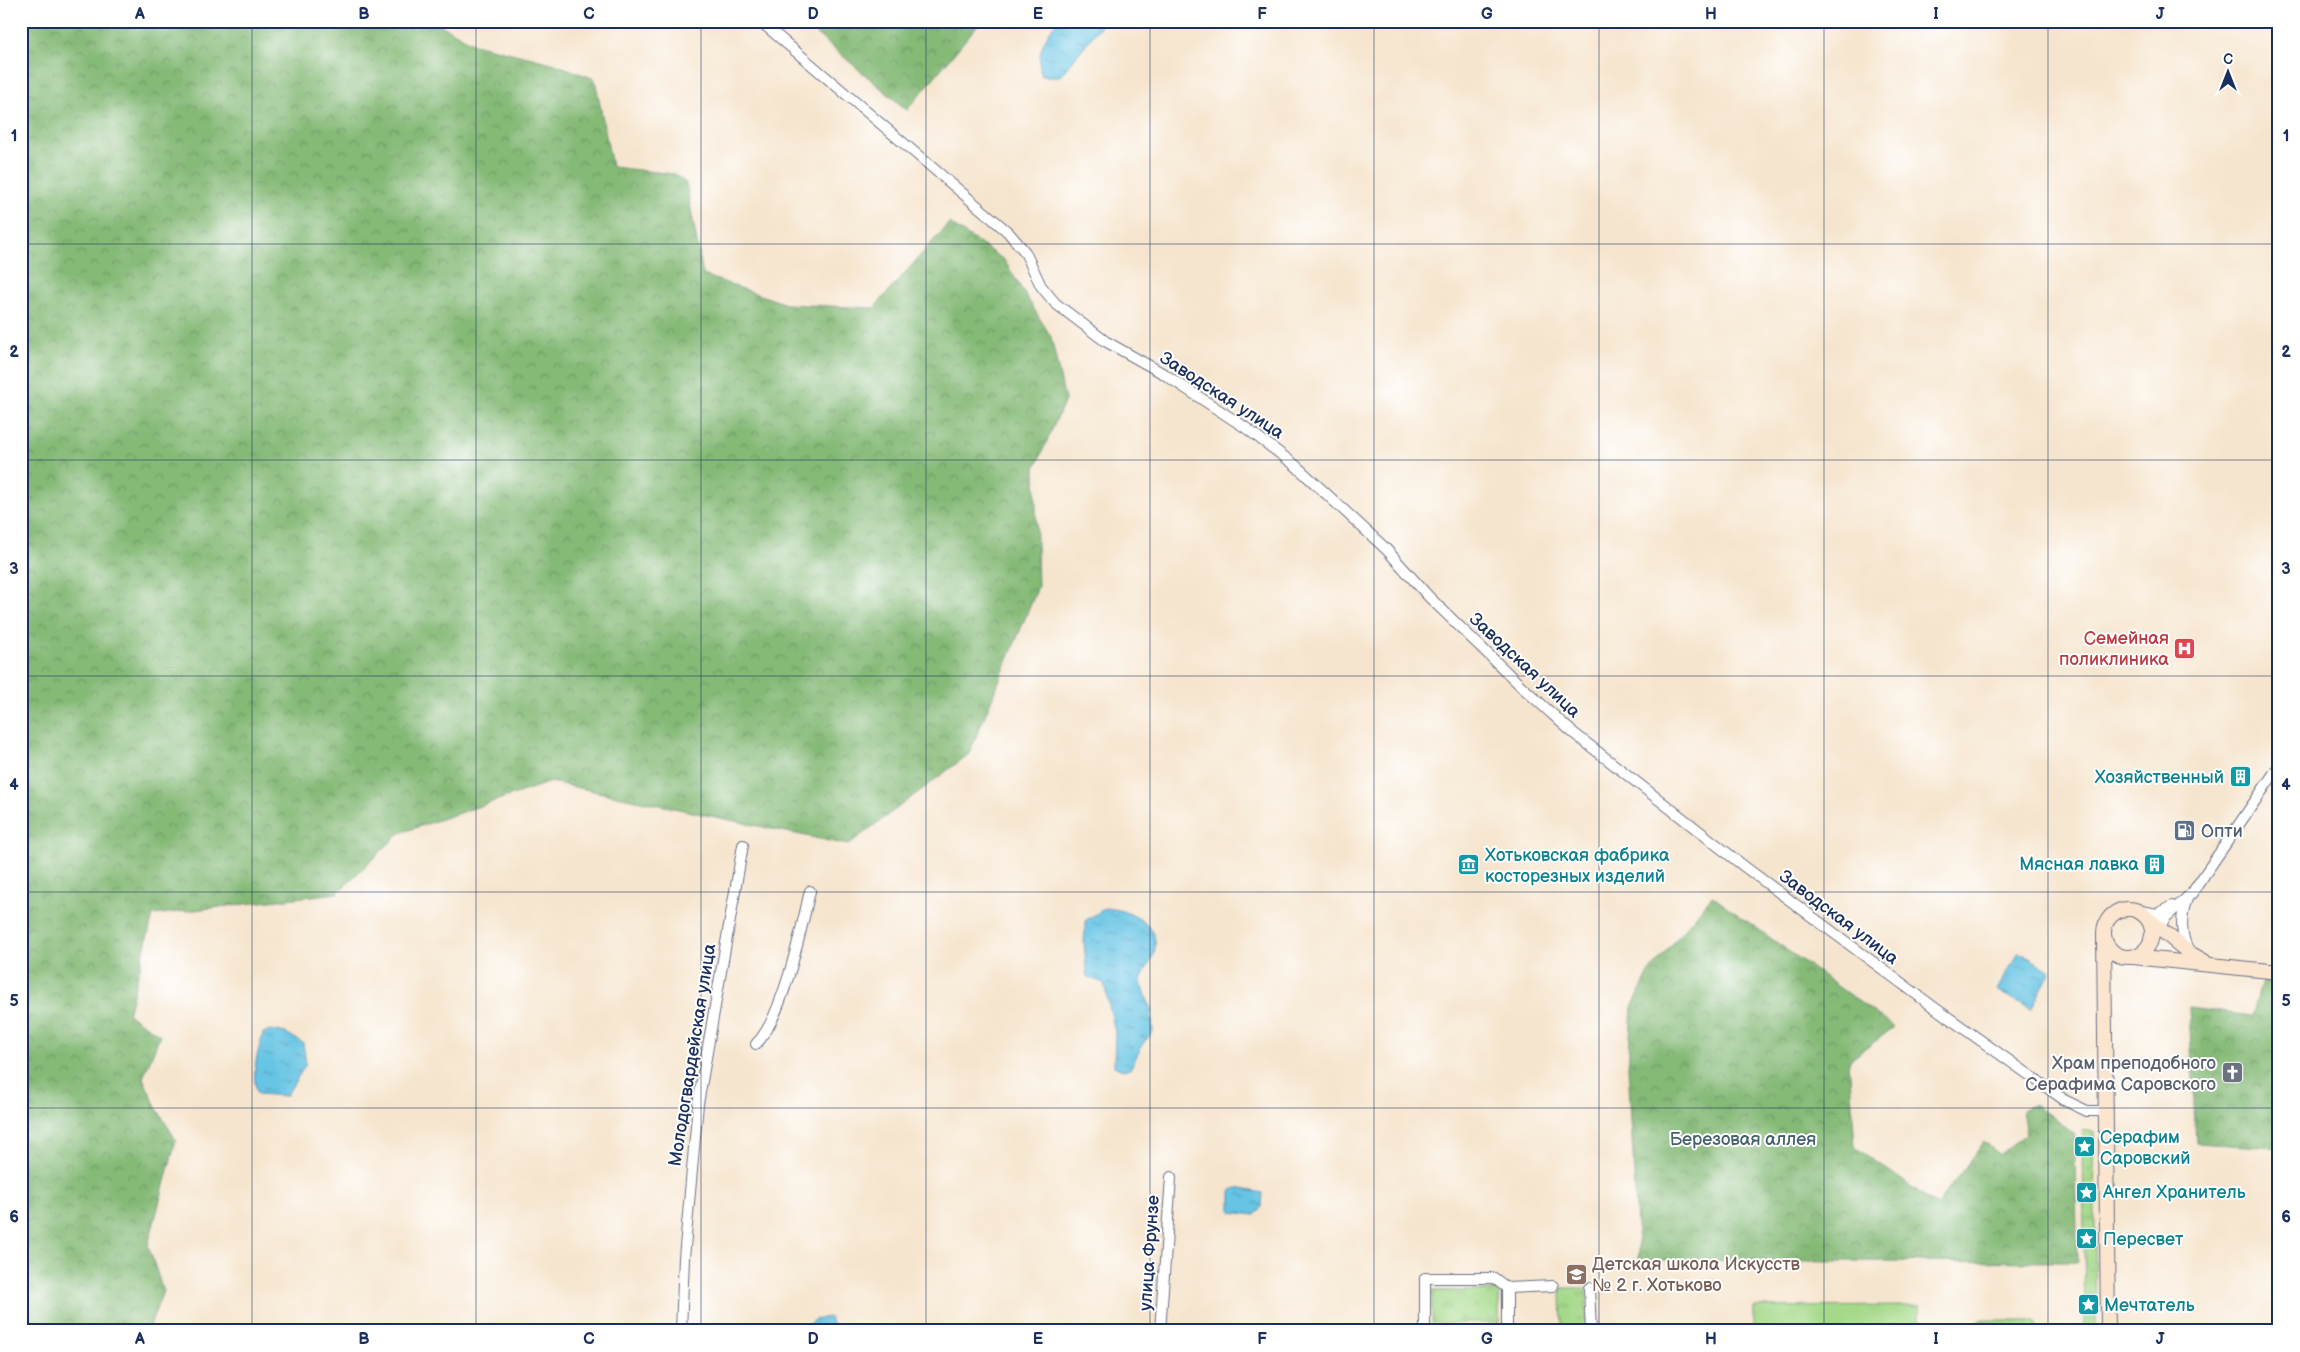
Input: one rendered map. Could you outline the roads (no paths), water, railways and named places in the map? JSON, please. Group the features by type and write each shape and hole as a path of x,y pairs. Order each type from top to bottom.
{"street":[{"name":"Заводская улица","path":"760,21 1017,241 1025,252 1046,294 1055,303 1106,341 1164,374 1246,428 1295,464 1386,549 1429,597 1520,686 1571,731 1745,867 1940,1012 2066,1101 2087,1111 2106,1111"},
{"path":"2192,955 2186,946 2182,929 2183,911 2189,897 2279,766"},
{"name":"Молодогвардейская улица","path":"680,1331 687,1208 698,1104 743,844"},
{"path":"756,1044 771,1025 795,954 810,891"},
{"path":"2147,918 2189,897"},
{"path":"2147,918 2189,897"},
{"path":"2108,1331 2104,980 2104,934 2107,921 2116,912 2130,909 2147,918 2192,955 2212,964"},
{"path":"2104,980 2109,967 2127,957 2143,952 2151,940 2152,932 2147,918"},
{"path":"2104,934 2110,949 2127,957 2279,972"},
{"name":"улица Фрунзе","path":"1160,1331 1171,1177"},
{"path":"1425,1331 1425,1278 1494,1278 1507,1288 1553,1286"},
{"path":"1507,1288 1508,1331"},
{"path":"1589,1288 1591,1331"}],"water":[{"path":"1057,21 1105,21 1060,76 1042,76 1040,54 1048,34"},
{"path":"1106,908 1133,915 1142,920 1153,934 1155,943 1153,957 1143,974 1141,982 1151,1009 1153,1032 1144,1042 1130,1069 1122,1070 1114,1066 1115,1032 1104,983 1087,977 1084,942 1086,920"},
{"path":"2019,952 2051,971 2031,1009 1997,990"},
{"path":"271,1030 286,1033 303,1043 306,1064 286,1096 258,1094 256,1086 255,1071 263,1033"},
{"path":"1236,1188 1263,1193 1262,1207 1255,1215 1231,1212 1231,1191"},
{"path":"829,1317 833,1325 831,1331 801,1331 815,1319"}],"place":[{"name":"Семейная поликлиника","path":"2185,648"},
{"name":"Хозяйственный","path":"2240,777"},
{"name":"Опти","path":"2185,831"},
{"name":"Мясная лавка","path":"2155,864"},
{"name":"Хотьковская фабрика косторезных изделий","path":"1469,865"},
{"name":"Храм преподобного Серафима Саровского","path":"2232,1073"},
{"name":"Серафим Саровский","path":"2084,1147"},
{"name":"Ангел Хранитель","path":"2087,1192"},
{"name":"Пересвет","path":"2087,1239"},
{"name":"Детская школа Искусств № 2 г. Хотьково","path":"1576,1274"},
{"name":"Мечтатель","path":"2088,1305"}],"park label":[{"name":"Березовая аллея","path":"1743,1139"}]}
